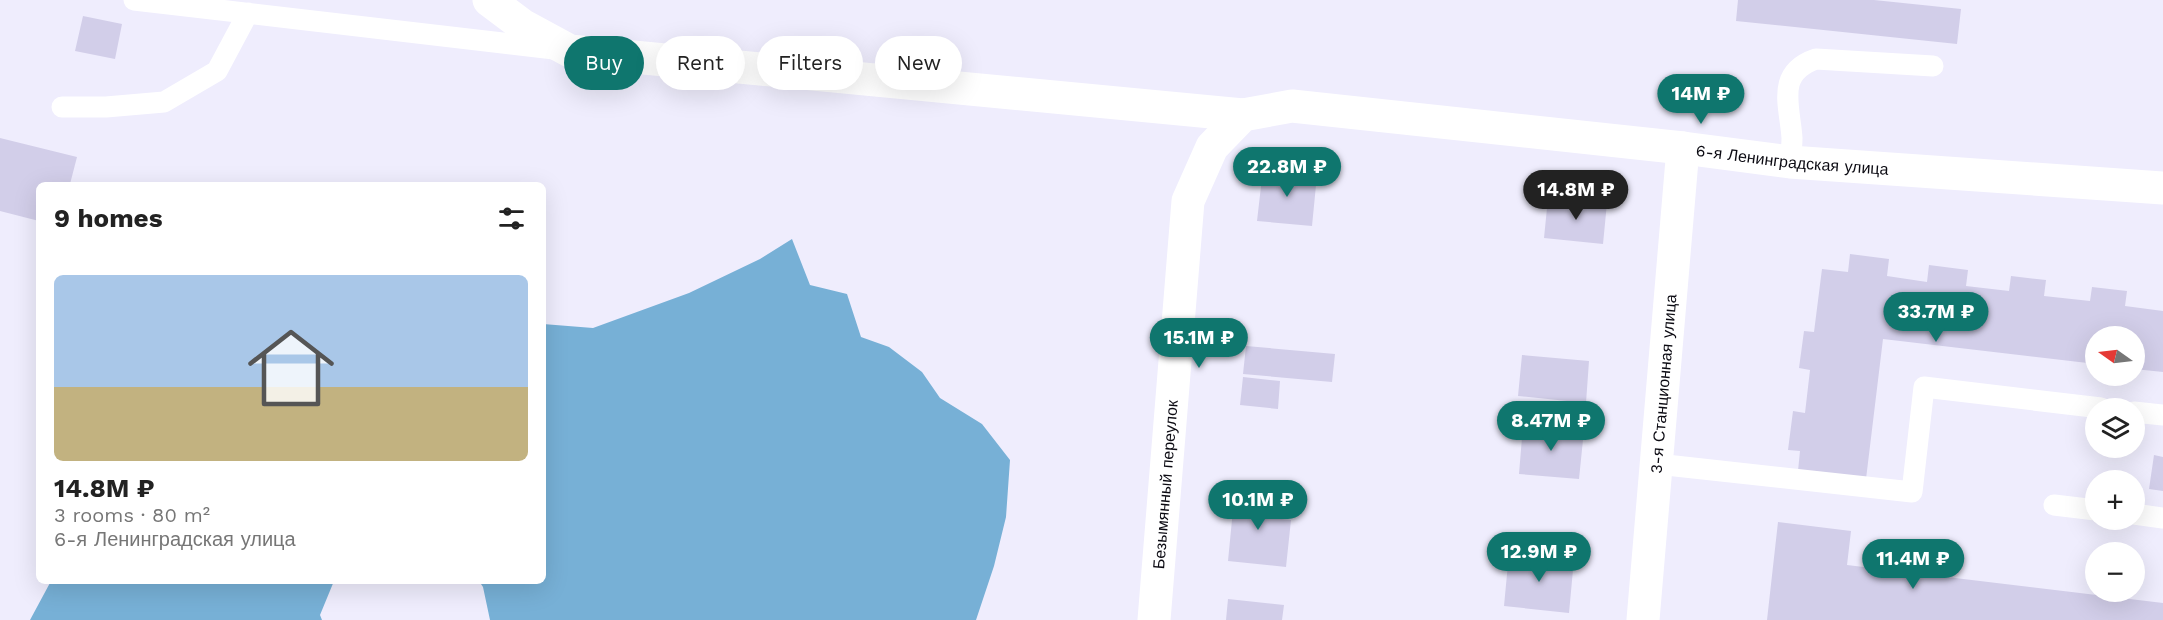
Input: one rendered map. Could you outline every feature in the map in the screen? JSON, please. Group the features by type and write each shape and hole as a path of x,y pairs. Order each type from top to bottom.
{"street":[{"path":"489,0 522,25 564,48"},
{"name":"6-я Ленинградская улица","path":"644,58 1243,115 1292,106 1683,148 1790,162 2163,188"},
{"name":"Безымянный переулок","path":"1154,620 1188,201 1212,147 1243,115"},
{"name":"3-я Станционная улица","path":"1643,620 1683,148"}],"lane":[{"path":"134,0 564,50"},
{"path":"62,107 106,107 164,102 217,71 248,13"},
{"path":"1790,162 1792,140 1787,102 1791,75 1804,63 1816,59 1933,66"},
{"path":"1657,464 1912,492 1924,387 2085,406"},
{"path":"2145,413 2163,415"},
{"path":"2054,505 2085,509"},
{"path":"2145,516 2163,518"}],"water":[{"path":"792,239 810,285 847,294 861,337 889,347 922,372 940,398 982,424 1010,460 1006,517 994,566 976,620 490,620 481,584 546,584 546,324 593,328 689,293 760,259"},
{"path":"49,584 333,584 320,615 322,620 30,620"}],"building":[{"path":"1738,0 1874,0 1961,9 1957,44 1736,21"},
{"path":"83,16 122,24 115,59 75,51"},
{"path":"0,138 77,157 71,182 36,182 36,220 0,211"},
{"path":"1263,169 1317,175 1312,226 1257,221"},
{"path":"1548,198 1607,203 1603,244 1544,238"},
{"path":"1850,254 1889,259 1887,276 1927,282 1929,265 1968,270 1966,286 2009,291 2011,276 2046,280 2044,296 2090,301 2092,287 2127,291 2125,306 2163,311 2163,372 2145,370 2145,326 2085,326 2085,363 1883,339 1866,479 1798,471 1800,451 1788,450 1793,411 1805,413 1810,370 1799,368 1804,331 1814,332 1822,269 1848,272"},
{"path":"1246,346 1335,354 1332,382 1243,374"},
{"path":"1522,355 1589,361 1586,403 1518,396"},
{"path":"1243,377 1280,381 1278,409 1240,405"},
{"path":"1523,425 1584,430 1579,479 1519,474"},
{"path":"2154,455 2163,457 2163,491 2149,489"},
{"path":"1235,489 1274,493 1272,518 1291,520 1286,567 1228,561"},
{"path":"1778,522 1851,531 1847,565 2085,594 2085,602 2145,601 2163,603 2163,620 1767,620"},
{"path":"1509,553 1574,559 1569,613 1504,606"},
{"path":"1228,599 1284,605 1282,620 1226,620"}]}
